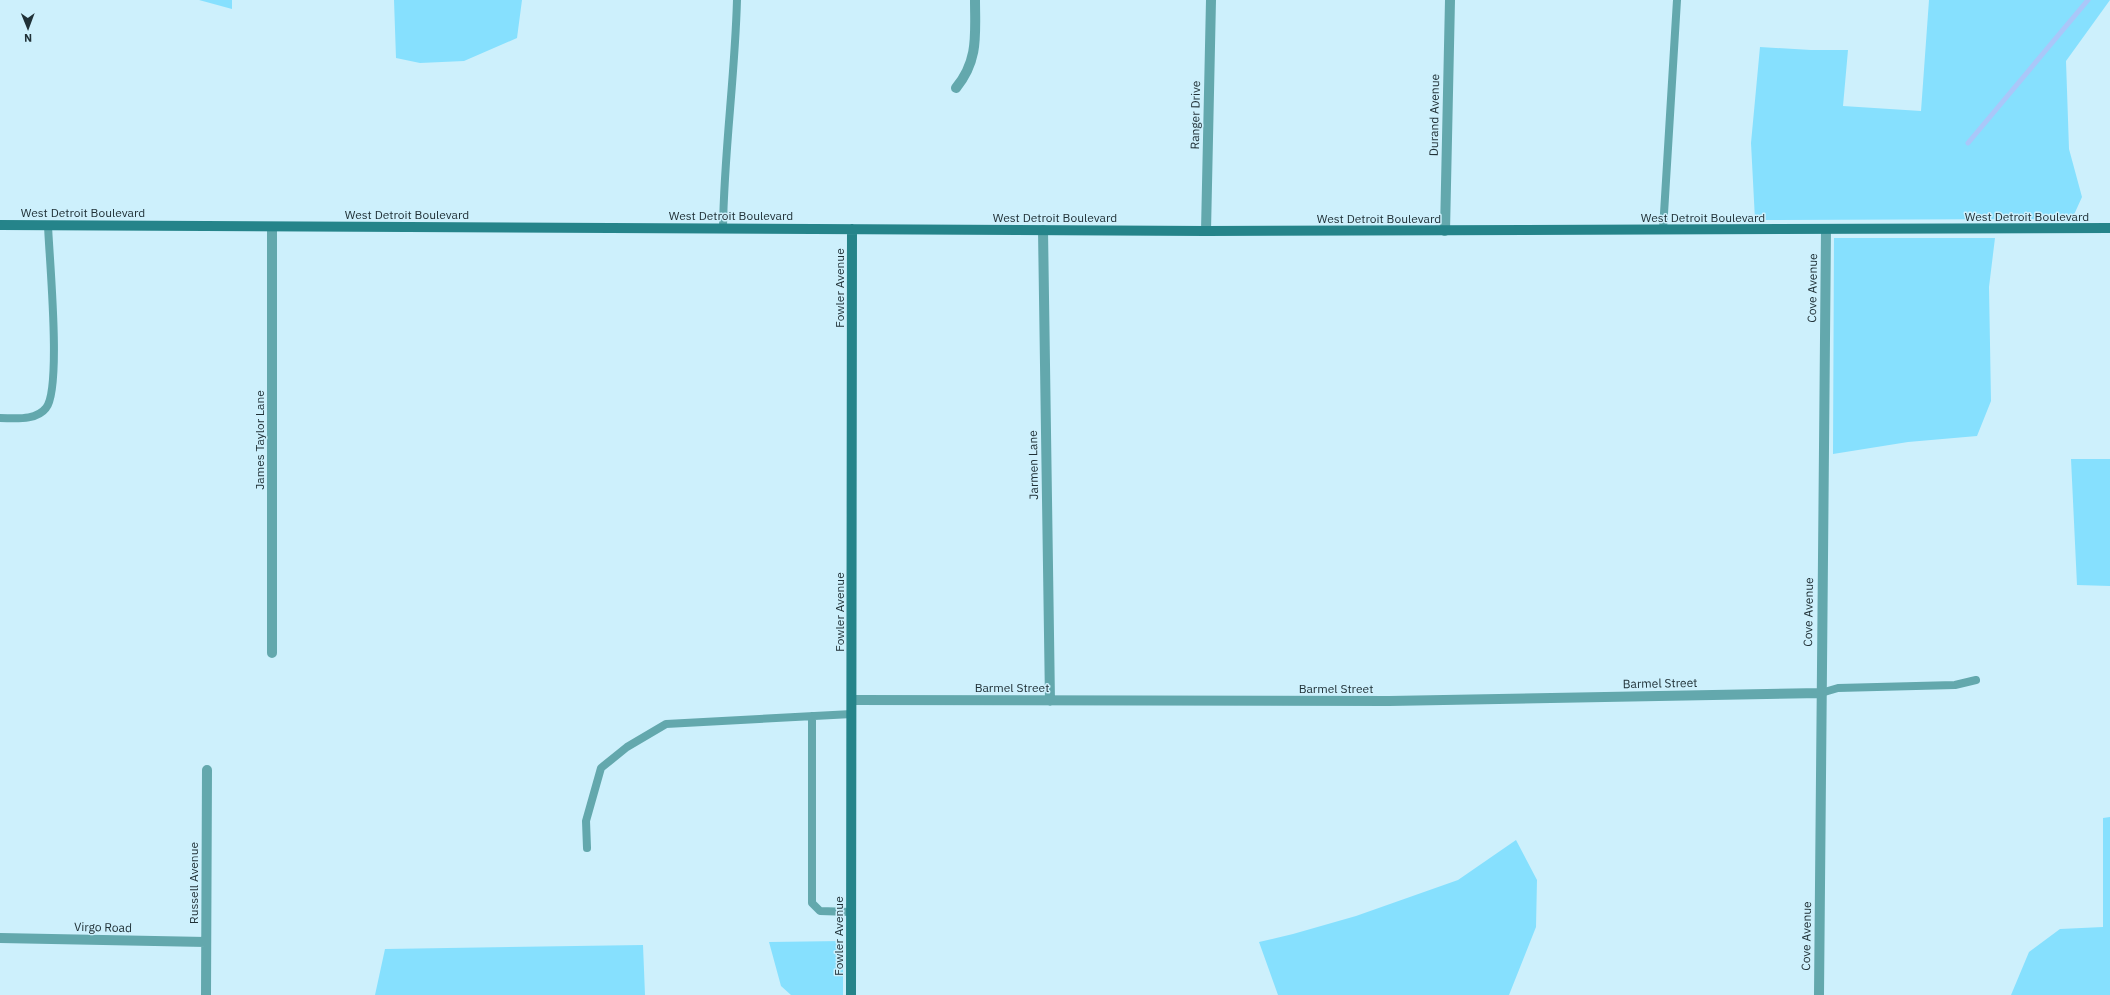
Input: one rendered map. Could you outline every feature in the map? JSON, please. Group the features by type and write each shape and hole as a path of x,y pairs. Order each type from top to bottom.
{"street":[{"path":"956,88 971,64 975,49 975,0"},
{"name":"Ranger Drive","path":"1206,231 1211,0"},
{"name":"Durand Avenue","path":"1445,231 1450,0"},
{"name":"West Detroit Boulevard","path":"0,225 1206,231 2110,228"},
{"name":"James Taylor Lane","path":"272,227 272,653"},
{"name":"Fowler Avenue","path":"851,995 852,229"},
{"name":"Cove Avenue","path":"1819,995 1826,229"},
{"name":"Jarmen Lane","path":"1043,230 1050,700"},
{"name":"Barmel Street","path":"852,700 1389,701 1821,693"},
{"name":"Russell Avenue","path":"206,995 207,770"},
{"name":"Virgo Road","path":"0,938 206,942"}],"lane":[{"path":"722,228 723,182 736,48 738,0"},
{"path":"1663,230 1677,0"},
{"path":"0,418 37,416 47,408 52,396 54,335 48,225"},
{"path":"1821,693 1838,688 1955,685 1976,680"},
{"path":"587,848 586,821 601,768 627,747 666,724 852,714"},
{"path":"812,716 812,903 820,911 851,912"}],"shaded area":[{"path":"199,0 232,0 232,9"},
{"path":"394,0 522,0 517,38 464,61 420,63 396,58"},
{"path":"1929,0 2110,0 2066,61 2069,149 2082,197 2072,219 1755,220 1751,143 1760,47 1811,50 1848,50 1843,106 1921,111"},
{"path":"1834,238 1995,238 1989,287 1991,401 1977,436 1908,442 1833,454"},
{"path":"2071,459 2110,459 2110,586 2077,585"},
{"path":"2110,817 2110,995 2011,995 2029,952 2060,929 2103,927 2103,818"},
{"path":"1516,840 1537,880 1536,927 1509,995 1278,995 1259,942 1356,916 1458,880"},
{"path":"843,941 843,995 791,995 781,986 769,942"},
{"path":"643,945 645,995 375,995 385,949"}],"waterway":[{"path":"1968,143 2088,0"}]}
